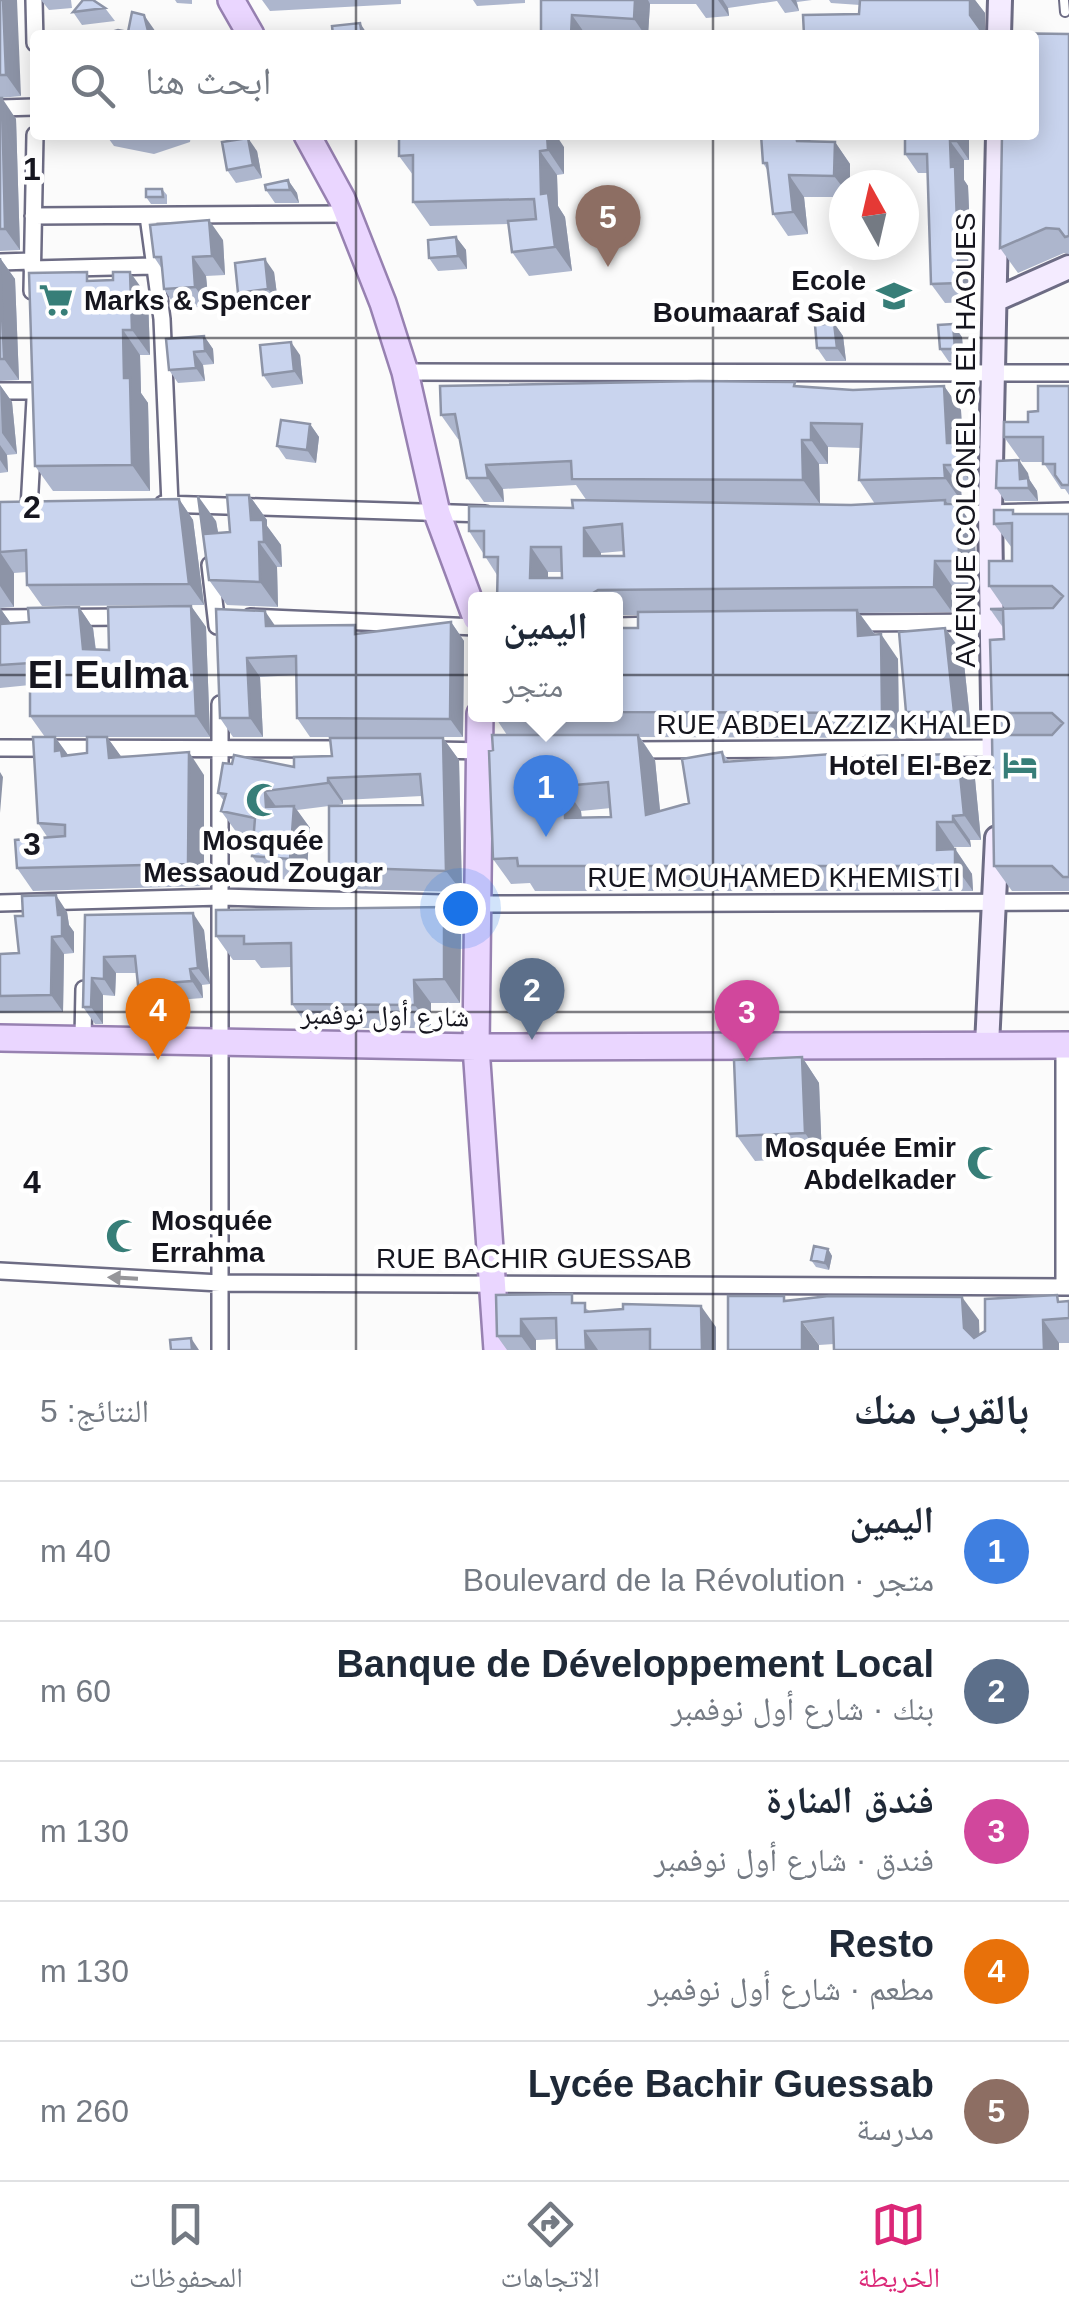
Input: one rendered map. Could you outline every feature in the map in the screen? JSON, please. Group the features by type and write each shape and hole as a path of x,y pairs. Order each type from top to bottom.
{"main road":[{"path":"231,0 248,30"},
{"path":"999,30 1000,0"},
{"path":"309,140 348,214 405,372 437,513 468,596"},
{"name":"AVENUE COLONEL SI EL HAOUES","path":"987,1045 997,900 996,796 1002,748 1002,622 990,512 998,140"},
{"path":"995,300 1069,267"},
{"path":"482,722 490,751 476,1047 496,1283 497,1350"},
{"name":"شارع أول نوفمبر","path":"0,1038 476,1047 1066,1045"}],"street":[{"path":"34,0 35,30"},
{"path":"0,108 30,108"},
{"path":"33,304 35,140"},
{"path":"33,216 348,214"},
{"path":"148,216 162,319 170,504"},
{"path":"0,262 153,266"},
{"path":"405,372 1069,373"},
{"path":"34,374 22,509 46,509"},
{"path":"0,391 35,392"},
{"path":"152,505 496,514"},
{"path":"203,507 206,525"},
{"path":"931,514 1069,511"},
{"path":"208,543 218,635"},
{"path":"0,618 138,616"},
{"path":"197,616 468,627"},
{"path":"834,624 1002,622"},
{"path":"623,626 676,625"},
{"path":"220,691 220,1350"},
{"path":"0,748 361,750"},
{"name":"RUE ABDELAZZIZ KHALED","path":"618,750 1002,748"},
{"path":"421,750 490,751"},
{"name":"RUE MOUHAMED KHEMISTI","path":"0,903 221,897 480,904 1069,902"},
{"path":"85,920 86,900"},
{"path":"83,1038 84,979"},
{"path":"1066,1045 1067,1287"},
{"name":"RUE BACHIR GUESSAB","path":"0,1271 220,1283 496,1283 730,1292 989,1294 1067,1287"}],"lane":[{"path":"1064,0 1064,12"}],"building":[{"path":"3,0 6,75 0,75"},
{"path":"83,0 93,0 105,8 73,12"},
{"path":"541,0 635,0 634,19 572,15 571,30 541,30"},
{"path":"860,0 970,0 970,15 980,30 804,30 803,15 859,14"},
{"path":"132,12 144,15 148,30 128,30"},
{"path":"360,23 361,30 332,30 332,26"},
{"path":"1039,34 1069,34 1069,236 1065,237 1059,229 1046,228 1000,248 1002,140 1039,140"},
{"path":"2,98 5,229 0,229"},
{"path":"248,140 253,165 227,170 222,142"},
{"path":"399,140 547,140 548,150 540,151 541,194 548,193 555,247 512,252 508,221 536,219 534,199 413,202 413,155 399,156"},
{"path":"761,140 835,142 834,170 829,170 829,176 789,175 793,212 773,214 767,163 763,163"},
{"path":"905,140 956,140 950,141 951,167 955,166 959,283 931,284 927,154 905,154"},
{"path":"288,180 290,190 266,190 265,185"},
{"path":"146,189 162,189 163,197 146,197"},
{"path":"209,220 212,256 193,257 195,287 164,289 161,257 154,257 150,225"},
{"path":"456,237 458,256 429,258 428,240"},
{"path":"0,258 4,359 0,359"},
{"path":"265,259 268,289 238,293 235,263"},
{"path":"87,272 87,281 113,280 113,272 130,272 132,330 123,330 124,378 130,378 132,465 35,466 29,273"},
{"path":"834,323 837,348 817,348 815,325"},
{"path":"953,324 955,349 940,349 938,325"},
{"path":"204,336 205,351 194,352 196,368 169,370 166,339"},
{"path":"291,342 294,371 263,375 260,345"},
{"path":"795,382 794,386 853,390 944,386 947,443 959,443 959,465 944,465 945,478 859,480 862,424 811,423 811,440 802,440 803,480 572,479 571,461 486,465 488,478 467,478 455,414 441,415 440,386"},
{"path":"1038,386 1069,386 1069,485 1062,485 1055,475 1055,464 1043,464 1043,437 1004,437 1004,422 1028,422 1028,412 1038,411"},
{"path":"281,420 310,424 307,450 277,446"},
{"path":"1019,460 1020,479 1028,478 1029,488 996,488 997,461"},
{"path":"227,495 249,495 251,520 263,520 260,582 209,580 198,496 205,534 230,532"},
{"path":"179,499 189,584 27,585 26,550 0,552 0,502"},
{"path":"572,500 851,505 945,500 945,504 958,504 959,561 935,561 934,587 497,592 498,557 484,557 484,531 469,531 469,506 573,508","holes":["622,524 624,556 584,556 584,528","531,547 561,547 562,578 530,578"]},
{"path":"994,510 1069,514 1069,877 1063,877 1052,866 994,866 992,735 1052,735 1063,723 1052,713 992,713 990,640 1004,639 1003,610 990,609 1053,608 1063,596 1052,586 989,586 989,561 1012,561 1012,523 994,524"},
{"path":"191,606 196,716 30,716 30,663 0,665 0,608 1,624 29,622 28,608 79,607 83,649 109,650 108,607"},
{"path":"216,609 265,611 266,626 355,625 355,634 451,622 450,719 297,718 296,656 247,658 250,718 220,718"},
{"path":"857,610 858,636 881,634 882,713 623,712 623,628 638,628 638,612"},
{"path":"945,628 954,712 906,712 899,632"},
{"path":"492,735 638,735 646,815 689,803 682,759 722,752 724,762 831,754 832,772 867,769 866,756 958,754 964,815 953,816 953,822 937,822 937,850 955,849 955,866 518,866 517,858 493,859 489,751 493,750","holes":["608,782 611,817 565,818 564,786"]},
{"path":"33,737 55,737 55,751 61,750 62,756 87,753 87,737 107,737 109,758 189,752 188,864 17,868 15,840 65,836 65,825 38,823"},
{"path":"330,738 443,738 446,871 329,867 329,806 423,805 420,774 328,778 328,783 265,791 266,807 294,806 290,859 252,856 255,818 221,811 226,794 218,793 223,763 232,764 234,755 294,767 294,757 332,756"},
{"path":"56,895 58,915 62,915 62,936 52,937 51,995 0,996 0,954 19,953 15,916 23,916 22,896"},
{"path":"444,907 444,979 414,980 415,1005 292,1004 291,943 244,944 244,936 216,936 216,910"},
{"path":"193,913 198,968 190,969 192,981 138,985 135,956 104,957 104,979 92,978 91,1007 83,1007 85,915"},
{"path":"802,1057 805,1133 737,1136 734,1060"},
{"path":"814,1246 828,1249 825,1263 811,1260"},
{"path":"572,1294 572,1303 585,1303 585,1312 623,1309 623,1304 701,1306 702,1350 650,1350 650,1329 585,1331 586,1350 557,1350 556,1318 521,1319 521,1336 497,1336 496,1295"},
{"path":"1057,1295 1058,1302 1069,1301 1069,1318 1043,1320 1044,1350 834,1350 833,1318 802,1322 802,1350 728,1350 728,1296 784,1296 784,1301 829,1296 962,1297 964,1328 974,1338 985,1331 985,1299"},
{"path":"191,1338 192,1350 171,1350 170,1340"}],"place":[{"name":"Lycée Bachir Guessab","path":"608,267"},
{"name":"Ecole Boumaaraf Said","path":"894,296"},
{"name":"Marks & Spencer","path":"56,300"},
{"name":"Hotel El-Bez","path":"1020,765"},
{"name":"Mosquée Messaoud Zougar","path":"263,800"},
{"name":"اليمين","path":"546,837"},
{"name":"Banque de Développement Local","path":"532,1040"},
{"name":"Resto","path":"158,1060"},
{"name":"فندق المنارة","path":"747,1062"},
{"name":"Mosquée Emir Abdelkader","path":"984,1163"},
{"name":"Mosquée Errahma","path":"123,1236"}],"district":[{"name":"El Eulma","path":"108,675"}]}
